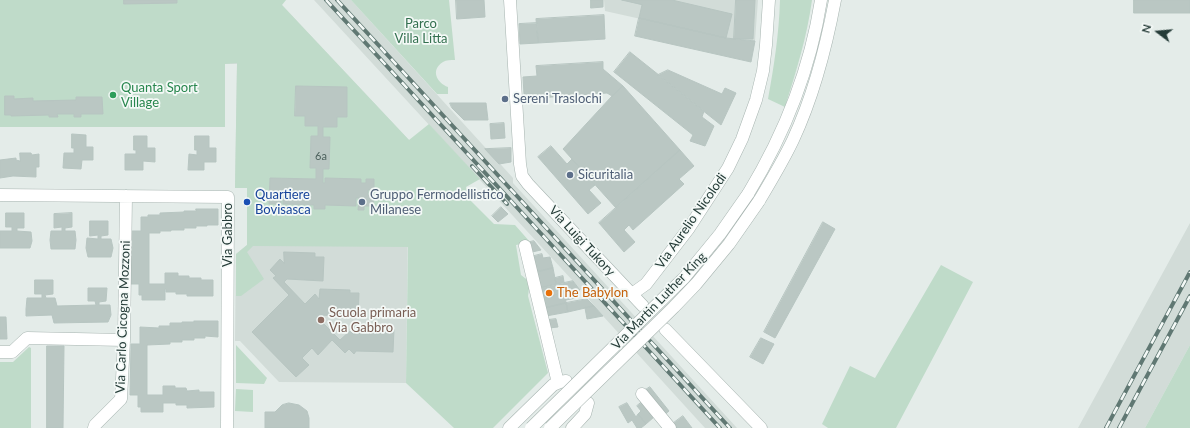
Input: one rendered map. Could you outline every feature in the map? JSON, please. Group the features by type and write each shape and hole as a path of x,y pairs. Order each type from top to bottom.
{"street":[{"name":"Via Luigi Tukory","path":"510,0 522,176 643,306"},
{"name":"Via Aurelio Nicolodi","path":"632,294 646,284 689,228 728,168 742,139 756,100 763,71 769,0"},
{"name":"Via Martin Luther King","path":"530,428 684,278 720,234 748,194 772,151 795,101 810,52 821,0"},
{"name":"Via Martin Luther King","path":"550,428 696,284 729,244 759,201 788,150 805,111 823,56 835,0"},
{"name":"Via Gabbro","path":"0,195 228,197 227,428"},
{"name":"Via Carlo Cicogna Mozzoni","path":"94,428 95,425 121,399 124,340 126,196"},
{"path":"509,428 551,388 562,382 525,246"},
{"path":"665,329 761,428"},
{"path":"0,352 12,352 27,338 124,340"},
{"path":"642,394 670,428"},
{"path":"572,428 585,414 588,403"}],"shaded area":[{"path":"314,0 351,0 513,178 513,183 737,428 705,428 573,281"},
{"path":"604,0 758,0 755,41 726,38 605,11"},
{"path":"282,5 409,140 406,383 279,382 240,341 235,341 236,254 247,245 247,188 235,188 237,64 225,64"},
{"path":"1190,223 1190,345 1145,428 1078,428"}],"green space":[{"path":"0,0 286,0 282,5 409,140 429,124 480,179 466,187 471,201 494,224 515,225 530,242 516,245 521,275 530,282 528,296 548,373 493,428 454,428 406,383 408,247 253,246 247,252 264,279 241,296 236,296 236,254 247,245 247,188 235,188 237,63 225,64 225,127 0,127","holes":["296,86 347,87 347,117 337,117 337,127 323,127 323,137 330,137 329,168 323,169 323,183 325,183 326,178 361,179 361,183 366,183 373,190 368,190 368,195 373,195 373,206 364,206 359,210 359,198 356,198 356,206 325,205 325,209 314,209 314,205 283,204 283,198 281,198 281,209 276,208 276,204 269,204 270,178 316,179 316,168 311,168 318,136 318,126 305,126 305,116 295,116"]},
{"name":"Parco Villa Litta","path":"351,0 449,0 455,60 447,60 443,62 439,65 436,72 436,76 441,83 448,87 448,94 437,94"},
{"path":"780,0 812,0 804,41 785,107 768,99 776,50"},
{"path":"941,265 973,282 896,428 828,428 822,424 850,366 875,378"},
{"path":"236,345 267,378 264,384 236,383"},
{"path":"1190,345 1190,428 1145,428"},
{"path":"29,347 31,348 31,428 0,428 0,362 13,362"},
{"path":"236,389 253,390 253,412 235,411"}],"building":[{"path":"124,0 177,0 177,3 124,4"},
{"path":"456,0 484,0 485,17 457,19"},
{"path":"591,0 603,0 603,7 591,8"},
{"path":"622,0 672,0 732,14 726,38 639,18 642,5"},
{"path":"736,0 755,0 753,39 734,39"},
{"path":"1134,0 1190,0 1190,13 1134,13"},
{"path":"604,15 605,39 538,43 536,19"},
{"path":"639,18 726,38 755,41 751,62 635,36"},
{"path":"537,23 538,43 520,44 519,24"},
{"path":"630,52 704,111 702,117 714,126 705,146 690,141 693,135 614,72"},
{"path":"603,62 603,69 623,86 612,96 607,93 538,98 538,94 524,94 523,77 537,76 536,66"},
{"path":"668,70 722,94 725,88 736,93 721,125 658,75"},
{"path":"296,86 347,87 347,117 337,117 337,127 323,127 323,137 330,137 329,169 323,169 323,183 325,183 325,178 361,179 361,183 366,183 366,179 374,179 374,190 368,190 368,195 374,195 373,206 364,206 364,210 358,210 359,198 356,198 356,206 325,205 325,209 314,209 314,205 283,204 283,198 281,198 281,209 276,208 276,204 269,204 270,178 316,179 316,168 310,168 311,136 318,136 318,126 305,126 305,116 295,116"},
{"path":"623,86 680,150 616,208 563,149"},
{"path":"5,96 14,96 14,99 33,98 33,101 76,100 76,97 102,97 103,114 81,114 81,117 74,117 74,114 57,114 58,117 49,117 49,115 5,115"},
{"path":"450,103 486,103 488,120 464,120 452,108"},
{"path":"504,123 505,138 491,139 490,124"},
{"path":"72,134 86,135 86,147 93,147 93,160 82,160 81,169 63,168 64,153 74,153 74,148 72,148"},
{"path":"134,136 147,136 147,148 155,148 155,162 143,161 143,170 125,170 125,154 136,154 136,150 134,150"},
{"path":"195,136 209,136 209,148 216,148 216,162 204,162 204,170 188,170 189,154 197,155 197,150 195,150"},
{"name":"Sicuritalia","path":"551,146 567,164 572,159 595,185 589,190 601,203 588,214 538,157"},
{"path":"511,148 511,162 499,164 485,149"},
{"path":"680,150 694,166 679,179 684,184 633,230 629,225 624,230 635,242 624,252 599,223"},
{"path":"20,153 31,153 32,155 39,154 39,167 36,167 36,177 13,176 0,178 0,160 16,158 16,160 20,161"},
{"path":"501,207 508,214 498,222 492,216"},
{"path":"196,209 218,209 218,225 196,226 196,228 184,228 184,230 149,233 149,284 165,284 165,273 178,273 178,276 201,278 201,280 213,280 213,296 187,296 187,294 166,292 165,289 165,300 142,300 142,295 139,295 139,284 131,284 131,231 141,231 141,217 148,217 148,215 160,215 160,213 196,211"},
{"path":"6,213 24,213 24,228 17,228 17,231 31,232 32,241 30,248 0,248 0,231 12,231 12,227 6,227"},
{"path":"72,213 72,227 65,228 65,231 75,231 75,249 51,249 51,231 62,231 62,227 54,228 54,214"},
{"path":"90,221 108,221 108,235 101,236 101,239 111,239 113,248 111,257 88,257 86,248 87,238 98,239 98,235 90,236"},
{"path":"823,222 835,229 775,338 764,332"},
{"path":"534,241 541,250 532,252 530,242"},
{"path":"284,252 315,253 315,257 324,257 323,281 287,279 284,282 305,304 315,294 319,299 320,289 350,290 350,293 359,293 358,317 321,315 318,318 340,340 350,331 354,335 355,325 385,326 385,329 394,329 393,352 356,351 354,354 349,349 345,353 332,340 318,355 312,348 302,358 309,365 296,377 252,332 289,295 273,278 276,276 270,270 280,259 284,263"},
{"path":"542,254 543,258 550,257 553,268 537,272 534,256"},
{"path":"553,268 556,284 541,288 537,272"},
{"path":"563,276 564,282 556,284 555,278"},
{"path":"35,280 53,280 53,294 45,295 46,298 55,298 57,306 96,305 95,301 88,301 88,288 107,288 106,301 99,302 99,305 110,305 111,315 108,322 54,323 52,315 26,316 27,298 42,298 42,294 35,294"},
{"path":"573,281 580,290 543,298 541,288"},
{"path":"575,291 576,298 566,300 565,293"},
{"path":"565,293 566,303 545,308 543,298"},
{"path":"587,299 594,306 568,312 566,303"},
{"path":"566,303 568,312 546,316 545,308"},
{"path":"594,306 603,316 587,319 585,308"},
{"path":"0,317 6,317 7,339 0,339"},
{"path":"556,319 558,327 549,328 548,320"},
{"path":"218,321 218,337 205,336 205,338 194,338 194,340 170,342 170,344 147,345 147,395 163,395 163,386 186,388 187,391 199,390 199,392 214,392 214,407 187,408 187,405 163,403 163,412 141,412 141,407 138,407 138,395 130,395 131,344 140,344 140,327 159,328 159,326 170,326 170,323"},
{"path":"761,338 774,344 763,364 750,357"},
{"path":"47,346 64,346 63,428 47,428"},
{"path":"650,387 669,411 663,416 644,391"},
{"path":"642,402 654,417 646,424 638,414 641,411 637,406"},
{"path":"289,403 299,405 307,411 309,428 265,428 265,412 275,412 282,405"},
{"path":"627,403 636,417 638,414 646,424 641,428 637,428 632,420 628,423 619,407"},
{"path":"683,416 692,428 674,428 671,425"}],"railway":[{"path":"326,0 720,428"},
{"path":"337,0 730,428"},
{"path":"472,166 507,204"},
{"path":"1106,428 1190,272"},
{"path":"1119,428 1190,296"}],"place":[{"name":"Quanta Sport Village","path":"113,95"},
{"name":"Sereni Traslochi","path":"505,99"},
{"name":"Sicuritalia","path":"570,175"},
{"name":"Quartiere Bovisasca","path":"247,202"},
{"name":"Gruppo Fermodellistico Milanese","path":"362,202"},
{"name":"The Babylon","path":"549,293"},
{"name":"Scuola primaria Via Gabbro","path":"321,320"}]}
